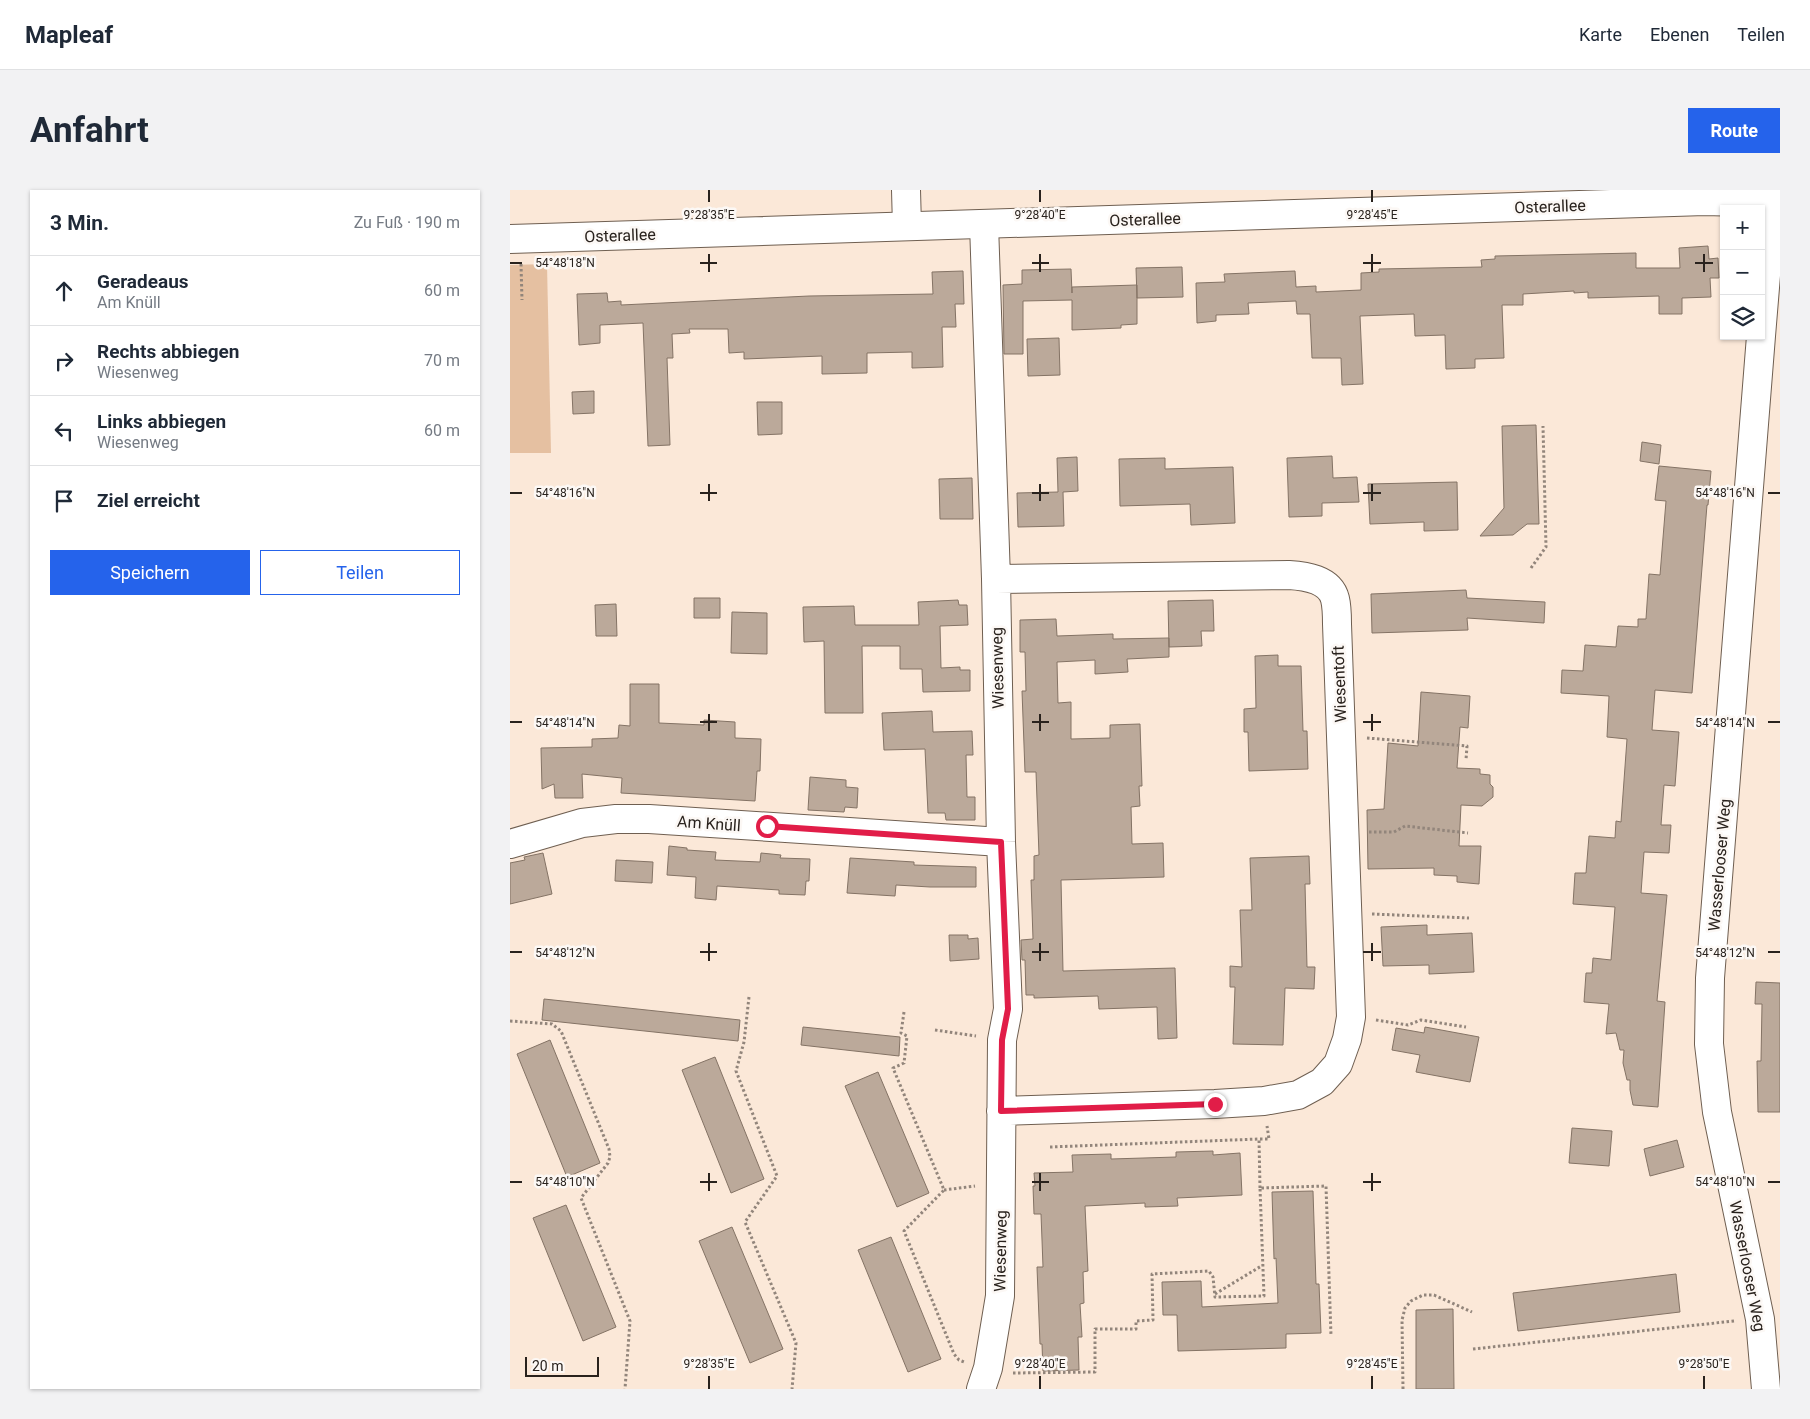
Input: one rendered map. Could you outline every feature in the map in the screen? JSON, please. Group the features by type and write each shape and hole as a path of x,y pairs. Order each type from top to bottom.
{"street":[{"path":"906,190 907,226"},
{"name":"Osterallee","path":"515,239 1775,198"},
{"name":"Wasserlooser Weg","path":"1765,297 1775,198"},
{"name":"Wiesenweg","path":"984,224 996,579 1001,842 1008,1009 1002,1040 1000,1296 984,1378"},
{"name":"Wasserlooser Weg","path":"1761,340 1711,958 1709,1044 1718,1112 1760,1319 1766,1389"},
{"name":"Wiesentoft","path":"996,579 1311,576 1325,585 1335,597 1351,1017 1347,1039 1338,1064 1322,1082 1298,1095 1264,1101"},
{"name":"Am Knüll","path":"510,844 582,823 616,819 649,819 1001,842"},
{"path":"1001,1111 1264,1101"}],"path":[{"path":"515,239 522,300"},
{"path":"1531,568 1546,547 1543,426"},
{"path":"1341,736 1467,746 1466,760"},
{"path":"1394,832 1405,826 1468,833"},
{"path":"1378,915 1469,918"},
{"path":"749,997 744,1042 736,1071 777,1176 745,1222 796,1343 792,1389"},
{"path":"904,1012 902,1032 907,1036 904,1063 893,1068 944,1190 904,1231 954,1354 959,1360 984,1378 1001,1373 1095,1372 1095,1329 1136,1329 1136,1321 1153,1320 1152,1274 1209,1271 1213,1277 1215,1297 1264,1296 1259,1139"},
{"path":"1351,1017 1408,1025 1422,1020 1466,1027"},
{"path":"510,1021 552,1024 560,1031 609,1149 610,1157 608,1163 581,1198 630,1321 625,1389"},
{"path":"935,1030 1002,1040"},
{"path":"1050,1147 1269,1139 1264,1101"},
{"path":"1260,1188 1326,1186 1331,1336"},
{"path":"1215,1294 1263,1265"},
{"path":"1403,1389 1402,1320 1406,1308 1411,1301 1423,1295 1434,1295 1472,1312"},
{"path":"1473,1349 1760,1319"}],"shaded area":[{"path":"547,264 551,453 510,453 510,265"}],"building":[{"path":"1708,246 1709,259 1718,258 1719,278 1710,278 1711,297 1682,298 1682,314 1659,314 1659,296 1588,298 1588,292 1574,293 1574,291 1523,294 1523,305 1502,305 1504,358 1475,359 1475,368 1446,369 1445,335 1415,336 1414,314 1360,316 1363,384 1342,385 1341,358 1312,358 1310,314 1297,314 1296,301 1248,303 1249,314 1216,315 1216,321 1197,323 1196,283 1225,282 1224,274 1295,271 1296,287 1316,286 1316,292 1361,290 1361,273 1379,272 1379,269 1482,267 1481,260 1495,259 1495,256 1636,253 1636,268 1680,268 1679,248"},
{"path":"1182,267 1183,297 1137,298 1136,268"},
{"path":"1071,269 1072,293 1072,287 1137,285 1137,324 1121,325 1121,328 1072,330 1072,300 1023,301 1023,354 1004,354 1003,285 1022,284 1022,270"},
{"path":"963,271 964,304 955,304 956,327 942,327 943,367 912,368 912,352 867,353 867,373 822,374 822,356 744,359 744,352 729,353 728,329 689,329 690,333 672,334 673,358 667,358 670,445 648,446 643,323 600,325 600,343 579,345 577,294 607,293 608,302 621,301 621,305 809,296 933,294 932,272"},
{"path":"1059,338 1060,375 1028,376 1027,339"},
{"path":"594,391 594,413 573,414 572,392"},
{"path":"757,402 782,402 782,434 758,435"},
{"path":"1536,425 1539,524 1527,524 1513,535 1480,536 1504,508 1502,426"},
{"path":"1642,442 1661,445 1659,464 1640,461"},
{"path":"1332,456 1333,478 1357,477 1359,502 1322,503 1322,516 1289,517 1287,458"},
{"path":"1077,457 1078,491 1063,492 1064,526 1018,527 1017,493 1058,492 1057,458"},
{"path":"1165,458 1165,469 1233,467 1235,523 1191,525 1190,504 1120,506 1119,459"},
{"path":"1659,466 1711,471 1692,693 1655,690 1652,730 1679,732 1675,786 1664,785 1661,825 1671,825 1669,853 1644,852 1641,893 1667,895 1657,1001 1665,1002 1658,1107 1633,1105 1630,1080 1627,1080 1623,1063 1624,1050 1620,1050 1616,1033 1606,1034 1609,1004 1584,1002 1586,973 1592,973 1593,958 1611,960 1615,907 1573,904 1575,873 1586,873 1589,836 1615,838 1616,821 1621,822 1627,739 1607,737 1609,696 1561,693 1562,670 1583,671 1585,645 1616,647 1618,626 1638,627 1638,619 1646,619 1649,574 1660,575 1666,501 1655,500"},
{"path":"972,478 973,519 940,519 939,479"},
{"path":"1457,482 1458,530 1424,531 1424,522 1370,524 1368,484"},
{"path":"1466,590 1467,598 1545,602 1544,623 1467,618 1468,630 1372,633 1371,594"},
{"path":"694,598 720,598 720,618 694,618"},
{"path":"958,600 959,605 967,605 968,625 940,626 941,668 960,667 960,670 970,670 970,691 923,692 922,669 900,669 900,646 862,646 863,713 825,713 824,641 804,642 803,607 854,606 855,625 919,625 918,602"},
{"path":"1213,600 1214,631 1201,631 1202,646 1169,647 1168,601"},
{"path":"616,604 617,636 596,636 595,605"},
{"path":"732,612 767,613 767,654 731,653"},
{"path":"1056,619 1057,636 1113,634 1113,639 1169,638 1169,657 1127,659 1128,672 1095,674 1095,660 1057,662 1058,703 1071,702 1071,739 1110,738 1110,725 1140,724 1142,786 1139,786 1140,806 1131,807 1132,844 1163,843 1164,877 1061,880 1063,971 1175,968 1177,1038 1158,1039 1157,1007 1099,1009 1098,996 1034,998 1034,995 1026,995 1025,960 1022,960 1021,940 1033,939 1031,880 1034,880 1034,856 1039,855 1036,772 1025,772 1022,691 1026,691 1025,652 1020,652 1020,620"},
{"path":"1278,655 1278,666 1301,666 1303,731 1307,731 1308,769 1249,771 1248,732 1244,732 1244,709 1256,708 1255,656"},
{"path":"630,684 659,684 659,723 704,725 704,720 735,722 735,738 761,739 760,771 757,771 755,801 621,793 622,778 582,774 583,798 555,798 554,784 542,789 541,748 592,747 592,739 618,738 619,725 630,726"},
{"path":"1421,692 1470,696 1468,728 1460,727 1457,768 1480,769 1480,774 1490,775 1490,784 1493,787 1493,797 1482,806 1461,805 1459,846 1481,846 1479,884 1457,882 1457,876 1434,875 1434,868 1368,869 1367,810 1384,809 1388,743 1418,746"},
{"path":"932,711 933,732 972,731 973,755 966,755 967,797 975,797 975,820 946,820 945,813 928,813 925,749 884,750 882,713"},
{"path":"810,777 846,780 846,787 858,788 857,808 845,807 844,812 808,810"},
{"path":"669,846 687,848 687,850 716,852 715,860 760,862 761,853 781,855 780,858 810,859 809,881 806,881 805,895 779,894 779,890 717,886 716,900 695,898 696,877 667,875"},
{"path":"543,853 552,894 510,904 510,863 525,860 524,857"},
{"path":"1309,856 1310,884 1305,884 1307,967 1315,967 1314,989 1285,988 1283,1045 1233,1044 1235,987 1230,987 1230,966 1242,967 1240,910 1252,910 1250,858"},
{"path":"850,858 914,862 914,865 976,867 976,887 896,885 895,896 847,893"},
{"path":"616,860 653,862 652,883 615,881"},
{"path":"1427,925 1427,935 1472,933 1474,972 1429,974 1429,965 1383,966 1381,927"},
{"path":"949,935 968,935 968,939 978,938 979,959 950,961"},
{"path":"1756,982 1780,983 1780,1112 1758,1112 1757,1061 1761,1061 1762,1004 1755,1004"},
{"path":"544,999 740,1020 738,1041 542,1020"},
{"path":"803,1027 900,1037 899,1056 801,1045"},
{"path":"1425,1027 1479,1037 1470,1082 1416,1072 1420,1055 1392,1050 1396,1028 1424,1033"},
{"path":"550,1040 600,1163 567,1177 517,1054"},
{"path":"715,1057 764,1179 731,1193 682,1070"},
{"path":"878,1072 929,1193 897,1207 845,1086"},
{"path":"1572,1128 1612,1131 1609,1166 1569,1163"},
{"path":"1677,1140 1684,1167 1650,1176 1644,1149"},
{"path":"1213,1151 1213,1155 1240,1153 1242,1195 1177,1198 1178,1206 1145,1207 1145,1203 1085,1206 1088,1271 1083,1272 1084,1303 1080,1304 1082,1337 1078,1337 1079,1370 1043,1371 1037,1267 1043,1267 1041,1214 1034,1214 1034,1173 1073,1172 1072,1155 1111,1154 1111,1159 1176,1157 1176,1152"},
{"path":"1313,1191 1316,1284 1319,1284 1321,1333 1286,1334 1286,1348 1178,1351 1177,1315 1163,1315 1162,1282 1201,1281 1202,1307 1278,1303 1276,1258 1274,1259 1272,1192"},
{"path":"566,1205 616,1327 583,1341 533,1218"},
{"path":"732,1227 783,1349 750,1363 699,1241"},
{"path":"891,1237 941,1359 908,1372 858,1250"},
{"path":"1676,1274 1680,1312 1518,1331 1513,1293"},
{"path":"1453,1309 1454,1389 1416,1389 1416,1310"}],"route":[{"path":"767,826 1001,842 1008,1009 1002,1040 1001,1111 1215,1104"}]}
